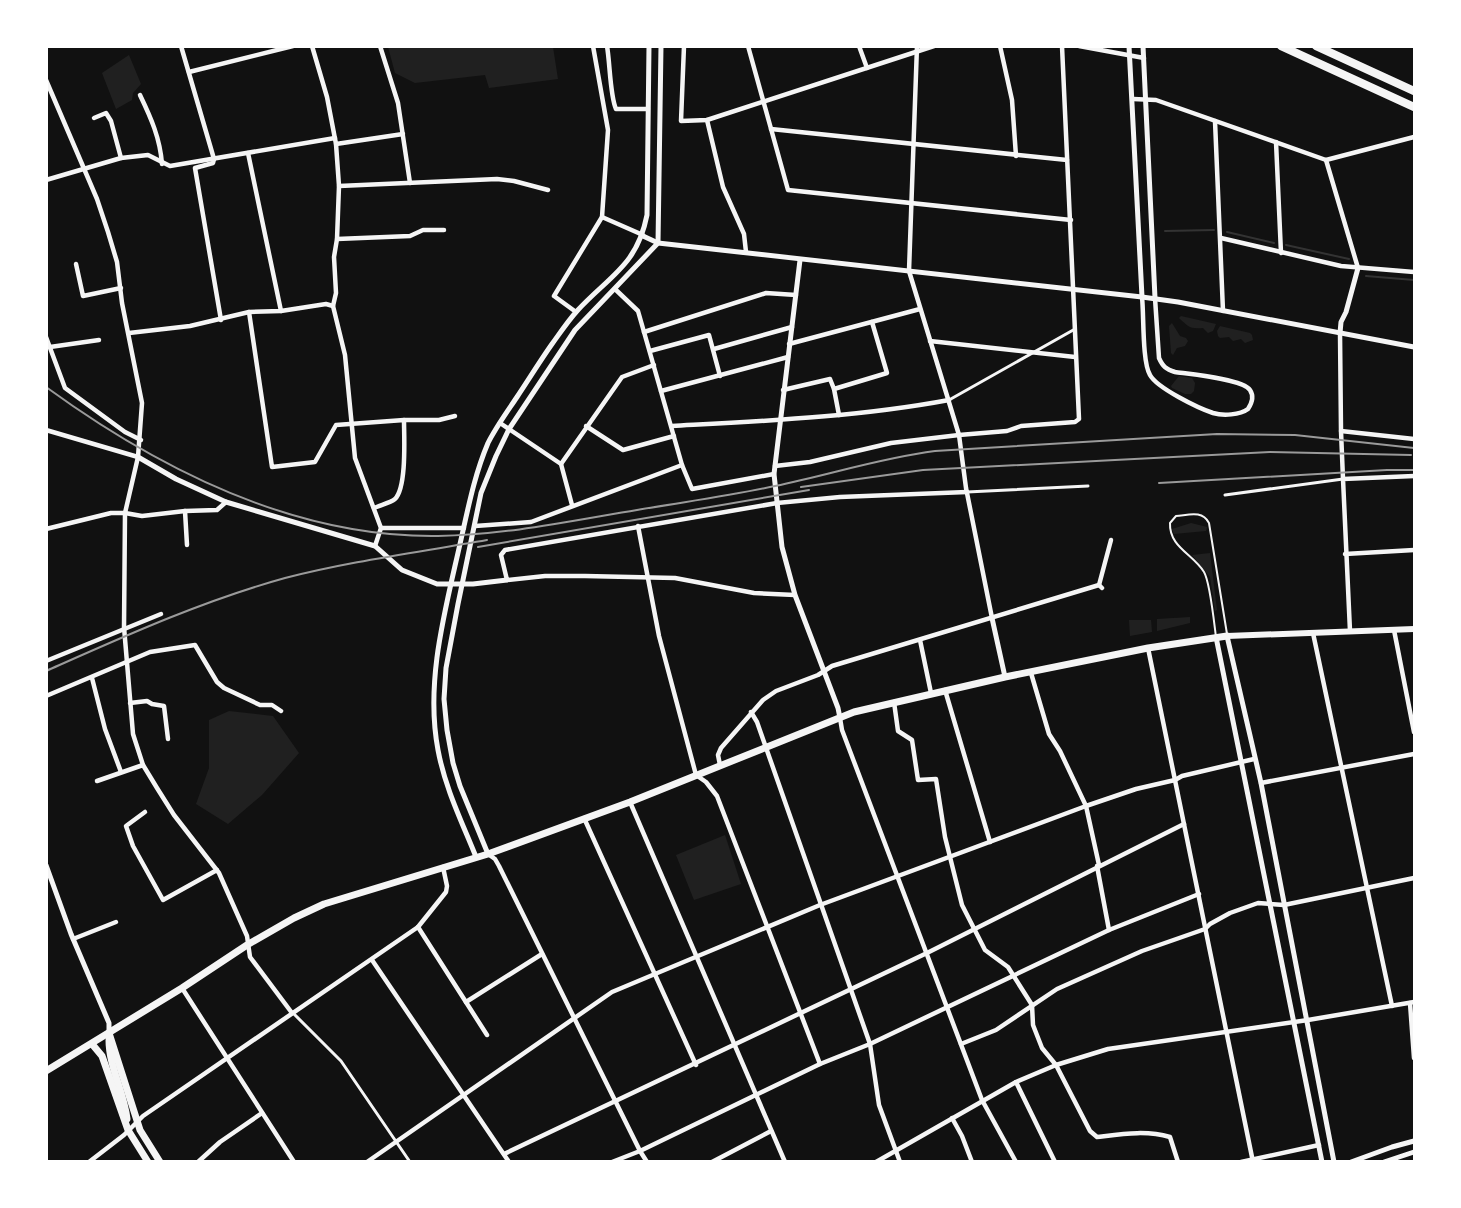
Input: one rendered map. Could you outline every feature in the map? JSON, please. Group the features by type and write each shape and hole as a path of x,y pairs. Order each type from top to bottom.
{"highway":[{"path":"1281,46 1412,106"},
{"path":"1316,46 1414,92"}],"main road":[{"path":"46,1071 248,945 294,918 324,904 488,854 630,802 854,712 1005,677 1148,648 1216,637 1414,629"},
{"path":"109,1033 138,1122 149,1147 160,1161"},
{"path":"109,1033 109,1051 126,1107 128,1130"},
{"path":"92,1044 102,1056 128,1130 148,1161"}],"street":[{"path":"181,46 214,159 213,163 195,168 221,320"},
{"path":"189,72 293,46"},
{"path":"312,46 327,97 335,141 339,186 334,257 336,293 333,306 345,355 355,458 381,528 375,546"},
{"path":"380,46 398,103 410,183"},
{"path":"576,312 554,296 602,217 608,130 593,46"},
{"path":"607,46 613,103 616,109 648,110"},
{"path":"476,857 445,781 435,722 435,673 468,501 489,441 500,423 576,312 622,269 643,236 647,215 650,46"},
{"path":"647,1161 497,862 488,854 453,763 444,699 446,668 462,585 482,493 496,456 509,429 575,330 616,290 658,243 661,46"},
{"path":"684,46 681,121 707,120 867,68 917,49 934,46"},
{"path":"748,46 788,190 1071,220"},
{"path":"859,46 867,68"},
{"path":"1000,46 1012,100 1016,156"},
{"path":"775,466 810,462 891,443 1006,431 1021,426 1075,422 1079,419 1062,46"},
{"path":"1079,46 1144,58"},
{"path":"1129,46 1146,366 1152,378 1166,388 1214,413 1236,414 1248,409 1252,398 1248,387 1228,381 1175,372 1162,365 1159,358 1143,46"},
{"path":"917,49 909,271 959,435 967,492 1005,677"},
{"path":"46,80 85,168 117,262 142,403 141,440 125,513 124,627 128,661 130,725 143,765 174,815 217,870 245,933 250,957 292,1012 341,1061 410,1161"},
{"path":"140,95 155,128 161,148 162,164"},
{"path":"1412,106 1414,97"},
{"path":"1132,99 1156,100 1326,160 1414,137"},
{"path":"94,118 106,113 111,121 121,158"},
{"path":"707,120 723,187 744,234 746,252"},
{"path":"1215,121 1223,311"},
{"path":"771,129 1067,160"},
{"path":"46,180 121,158 148,155 170,166 335,141 403,134"},
{"path":"1276,142 1281,253"},
{"path":"248,153 281,311"},
{"path":"1326,160 1358,268 1341,322 1340,333 1342,479 1350,631"},
{"path":"339,186 497,179 548,190"},
{"path":"602,217 658,243 1155,298 1414,347"},
{"path":"337,239 410,236 423,230 444,230"},
{"path":"1221,238 1341,266 1414,272"},
{"path":"800,260 774,474 782,547 795,595 838,708 842,730 946,1006 982,1100 1016,1161"},
{"path":"76,264 83,296 121,288"},
{"path":"616,290 638,311 682,465 692,489 774,474"},
{"path":"644,332 766,293 796,295"},
{"path":"129,333 221,320 249,312 281,311 326,304 333,306"},
{"path":"789,344 920,309"},
{"path":"249,312 272,467 315,462 336,425 439,420 455,416"},
{"path":"834,388 887,373 872,322"},
{"path":"714,349 792,327"},
{"path":"672,426 839,415 906,408 949,400 1075,329"},
{"path":"650,351 709,335 720,376"},
{"path":"46,337 65,388 125,432 141,440"},
{"path":"50,347 99,340"},
{"path":"930,341 1075,357"},
{"path":"661,391 788,357"},
{"path":"561,464 622,377 654,365"},
{"path":"783,390 830,379 839,415"},
{"path":"374,508 394,500 400,492 405,448 404,420"},
{"path":"500,423 561,464 572,505"},
{"path":"586,426 623,450 674,436"},
{"path":"46,430 138,457 176,479 226,502 375,546 402,570 437,584 462,585 575,576 675,578 754,593 795,595"},
{"path":"1341,431 1414,440"},
{"path":"475,526 531,522 682,465"},
{"path":"1225,495 1342,479 1414,476"},
{"path":"507,580 501,555 505,550 777,503 840,497 1088,486"},
{"path":"46,529 111,513 142,516 217,510 226,502"},
{"path":"185,511 187,545"},
{"path":"638,526 659,636 696,775 706,782 717,796 820,1064"},
{"path":"381,528 464,528"},
{"path":"720,765 718,755 721,748 751,712 776,691 832,666 1101,586 1111,540"},
{"path":"1345,554 1414,550"},
{"path":"46,661 124,627 161,614"},
{"path":"1394,630 1414,732"},
{"path":"1313,633 1392,1006"},
{"path":"1227,636 1261,783 1334,1161"},
{"path":"1216,637 1322,1161"},
{"path":"920,640 932,693"},
{"path":"46,696 150,652 195,645 217,682 224,688 260,705 273,705 281,711"},
{"path":"1148,648 1252,1160"},
{"path":"1031,673 1049,734 1060,751 1086,806 1109,930"},
{"path":"92,678 105,729 121,772"},
{"path":"945,690 990,842"},
{"path":"130,703 147,700 152,704 164,706 168,739"},
{"path":"894,702 898,731 912,740 918,780 936,779 945,837 962,905 973,930 985,950 1013,974 1032,1005 1033,1025 1042,1048 1056,1065 1090,1131 1097,1137 1128,1133 1156,1133 1170,1137 1178,1161"},
{"path":"751,712 758,722 870,1044 879,1105 900,1161"},
{"path":"1261,783 1414,754"},
{"path":"367,1161 612,992 820,904 1086,806 1182,776 1254,759"},
{"path":"97,781 143,765"},
{"path":"630,802 785,1161"},
{"path":"145,812 126,826 133,846 164,900 217,870"},
{"path":"584,818 696,1065"},
{"path":"504,1154 851,990 1184,824"},
{"path":"46,865 73,939 109,1023 109,1033"},
{"path":"89,1161 138,1122 227,1058 418,927 446,892 443,867"},
{"path":"961,1044 996,1030 1057,989 1116,962 1205,929 1230,913 1258,903 1284,905 1414,878"},
{"path":"612,1161 640,1151 820,1064 870,1044 1109,930 1199,894"},
{"path":"73,939 116,922"},
{"path":"418,927 487,1035"},
{"path":"466,1002 542,954"},
{"path":"372,960 509,1161"},
{"path":"182,988 294,1161"},
{"path":"876,1161 1016,1082 1056,1065 1108,1049 1308,1020 1412,1002 1414,1058"},
{"path":"1016,1082 1055,1161"},
{"path":"198,1161 220,1142 262,1113"},
{"path":"952,1118 972,1161"},
{"path":"712,1161 771,1131"},
{"path":"1351,1161 1414,1142"},
{"path":"1241,1161 1319,1145"},
{"path":"1384,1161 1414,1152"}],"lane":[{"path":"1216,637 1208,581 1203,570 1172,538 1170,523 1176,516 1204,515 1209,523 1227,636"}],"shaded area":[{"path":"388,47 553,47 558,79 489,88 485,75 415,83 395,73"},
{"path":"129,55 141,84 133,93 132,100 116,109 102,73"},
{"path":"1181,316 1216,324 1213,331 1208,333 1203,328 1192,328 1187,325 1179,318"},
{"path":"1172,323 1180,336 1188,341 1185,346 1177,348 1173,355 1169,326"},
{"path":"1220,326 1250,333 1253,340 1245,343 1241,339 1233,341 1229,337 1220,338 1217,331"},
{"path":"1179,376 1192,378 1195,383 1191,394 1185,394 1172,388 1171,386"},
{"path":"1191,523 1207,527 1206,531 1174,534 1172,529"},
{"path":"1210,553 1217,610 1215,611 1210,577 1192,555"},
{"path":"1190,617 1190,623 1157,631 1157,619"},
{"path":"1129,620 1151,620 1152,632 1130,636"},
{"path":"229,711 273,716 299,753 262,795 228,824 196,804 209,768 209,720"},
{"path":"725,835 741,884 694,900 676,855"}],"waterway":[{"path":"1165,231 1214,230"},
{"path":"1227,232 1274,243"},
{"path":"1286,245 1349,259"},
{"path":"1366,276 1414,280"}],"railway":[{"path":"46,387 135,446 231,493 281,512 332,525 384,534 463,535 538,527 758,490 894,458 935,451 1217,434 1295,435 1414,448"},
{"path":"801,487 923,470 1270,452 1411,455"},
{"path":"1159,483 1414,470"},
{"path":"478,547 809,490"},
{"path":"46,671 164,620 254,587 335,567 487,540"}]}
